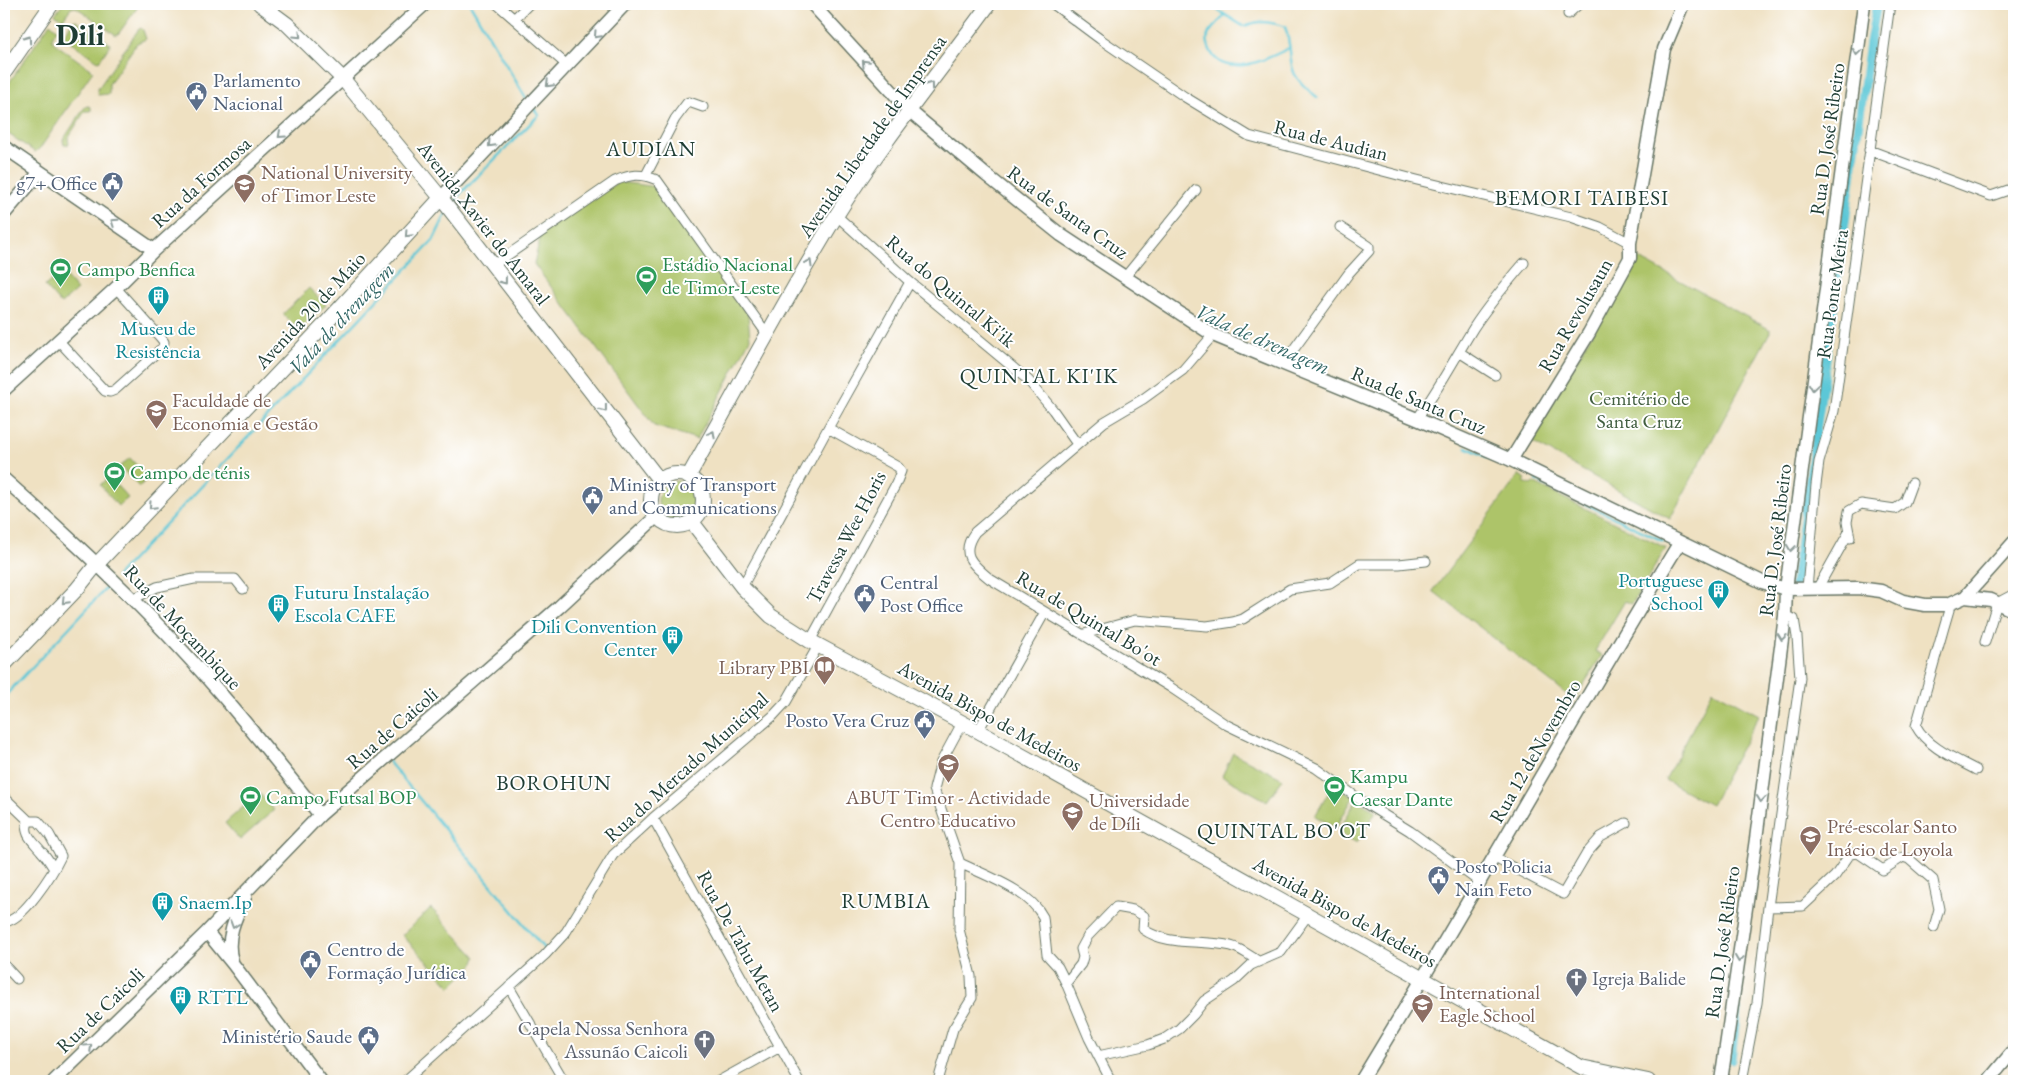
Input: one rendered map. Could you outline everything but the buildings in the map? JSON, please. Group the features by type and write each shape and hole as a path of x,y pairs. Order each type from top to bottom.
{"main road":[{"path":"4,73 52,4"},
{"name":"Avenida Xavier do Amaral","path":"260,4 287,24 343,79 440,198 660,481"},
{"name":"Avenida Liberdade de Imprensa","path":"688,477 767,334 837,216 910,111 989,4"},
{"name":"Avenida 20 de Maio","path":"4,665 77,589 97,564 327,322 440,198"},
{"path":"673,475 688,477 700,488 703,502 701,510 692,522 677,526 662,522 657,516 651,502 652,495 660,481 673,475"},
{"name":"Avenida Bispo de Medeiros","path":"692,522 742,587 771,616 814,643 978,731 1581,1067 1648,1081"}],"street":[{"name":"Rua da Formosa","path":"4,390 116,288 154,250 425,4"},
{"path":"497,4 568,66"},
{"path":"514,19 529,4"},
{"name":"Avenida 20 de Maio","path":"440,198 626,4"},
{"name":"Rua de Santa Cruz","path":"812,4 910,111 986,175 1061,235 1125,277 1211,338 1283,364 1511,460 1762,582 1786,589 1858,588 1881,591 1903,602 1925,605 1947,605 1965,597"},
{"name":"Rua de Audian","path":"1054,4 1100,39 1185,98 1249,136 1417,180 1572,217 1600,227 1630,243"},
{"path":"1568,14 1580,4"},
{"name":"Rua Revolusaun","path":"1511,460 1589,333 1630,258 1630,243 1664,49 1682,4"},
{"name":"Rua D. José Ribeiro","path":"1721,1081 1756,839 1786,589 1864,4"},
{"name":"Rua Ponte Meira","path":"1812,589 1816,485 1819,462 1834,410 1890,4"},
{"path":"646,175 675,119 687,103 703,107"},
{"path":"4,147 154,250"},
{"path":"1869,150 1991,196 2014,188"},
{"path":"4,214 40,172"},
{"path":"492,266 615,180 629,174 646,175 657,180 767,334"},
{"path":"1125,277 1196,190"},
{"name":"Rua do Quintal Ki'ik","path":"837,216 910,282 1028,380 1053,410 1077,444"},
{"path":"1283,364 1349,273 1370,251 1369,246 1340,228"},
{"path":"1417,419 1437,391 1475,327 1504,286 1524,264"},
{"path":"742,587 910,282"},
{"path":"58,340 105,391 110,392 115,390 157,353 163,347 164,342 116,288"},
{"name":"Rua de Quintal Bo'ot","path":"1211,338 1183,370 1143,399 1104,422 975,532 968,541 966,549 971,562 984,574 1170,686 1225,724 1316,768 1362,802 1410,831 1481,883"},
{"path":"1460,352 1495,375"},
{"name":"Travessa Wee Horis","path":"814,643 896,484 900,471 898,467 828,428"},
{"name":"Rua de Moçambique","path":"4,478 133,599 214,686 320,815"},
{"path":"1812,589 1849,535 1847,522 1849,511 1861,504 1895,509 1905,502 1912,483"},
{"name":"Rua de Caicoli","path":"54,1081 207,932 320,815 559,607 657,516"},
{"name":"Rua 12 deNovembro","path":"1361,1081 1481,883 1620,640 1680,542"},
{"path":"1965,597 2014,542"},
{"path":"1084,634 1135,620 1207,626 1233,622 1243,619 1290,589 1330,583 1359,564 1426,562"},
{"path":"133,599 157,587 194,579 235,579 243,589"},
{"path":"1985,642 1997,602 2014,594"},
{"path":"1965,597 1991,600 2014,611"},
{"path":"1947,605 1949,610 1916,726 1919,732 1941,750 1976,770"},
{"path":"978,731 1045,612"},
{"path":"1742,1081 1757,1003 1768,907 1800,678 1794,619 1784,616"},
{"name":"Rua do Mercado Municipal","path":"405,1081 545,954 566,932 613,855 653,818 773,716 786,702 814,643"},
{"path":"938,1081 953,1028 972,998 971,976 959,929 960,863 934,789 941,762 962,723"},
{"path":"4,797 29,821 38,821 45,828 61,856 46,884 28,905 8,922 4,922"},
{"name":"Rua De Tahu Metan","path":"653,818 799,1081"},
{"path":"29,821 26,825 28,835 54,869"},
{"path":"1495,858 1563,894 1587,853 1601,837 1626,823"},
{"path":"1768,907 1803,906 1835,876 1850,854 1858,853 1883,870 1904,857 1910,859 1933,880 1939,909 1934,927"},
{"path":"960,863 1023,895 1037,907 1043,917 1047,955 1058,967 1111,1081"},
{"path":"233,964 228,948 238,911 250,888"},
{"path":"1066,983 1081,964 1083,957 1081,949 1088,936 1116,907 1133,910 1144,916 1143,929 1150,934 1176,941 1233,946 1258,961"},
{"path":"1098,1056 1164,1039 1179,1029 1204,1001 1234,981 1250,965 1281,952 1305,919"},
{"path":"207,932 322,1081"},
{"path":"4,965 17,979"},
{"path":"508,987 564,1081"},
{"path":"719,1081 780,1047"},
{"path":"1994,1079 2014,1050"}],"green space":[{"path":"63,4 140,4 116,35 76,7 71,8 63,19 55,14"},
{"path":"76,20 109,43 110,45 100,60 98,61 65,38 64,35 73,21"},
{"path":"50,23 57,29 52,38 53,42 93,71 41,147 35,152 4,131 4,90"},
{"path":"141,28 146,39 137,43 109,84 109,94 98,95 97,90"},
{"path":"85,107 91,107 91,111 85,111 68,138 69,144 64,145 63,140"},
{"name":"Estádio Nacional de Timor-Leste","path":"618,182 658,187 748,314 750,339 697,439 654,426 534,264 541,233"},
{"name":"Cemitério de Santa Cruz","path":"1636,257 1771,330 1670,519 1530,441"},
{"name":"Campo Benfica","path":"61,272 77,290 61,304 45,286"},
{"path":"309,288 326,305 299,330 283,314"},
{"name":"Campo de ténis","path":"130,458 148,478 139,487 120,466"},
{"path":"1519,475 1526,479 1524,482 1531,485 1533,483 1666,548 1632,604 1625,601 1595,651 1602,655 1574,700 1433,591"},
{"name":"Campo de ténis","path":"109,477 128,498 118,506 100,485"},
{"path":"682,481 689,484 695,490 698,501 697,509 689,518 682,521 674,521 667,518 659,509 658,497 661,490 670,482"},
{"path":"1713,690 1759,715 1711,805 1665,780"},
{"path":"1233,753 1283,779 1267,801 1222,776"},
{"name":"Kampu Caesar Dante","path":"1333,785 1354,796 1336,828 1315,816"},
{"name":"Campo Futsal BOP","path":"259,793 274,810 240,840 225,823"},
{"path":"1356,800 1376,811 1357,843 1338,832"},
{"path":"431,908 476,957 474,963 451,987 402,935"}],"waterway":[{"name":"Vala de drenagem","path":"470,4 527,100"},
{"path":"1208,4 1243,26 1260,22 1273,23 1285,27 1294,72 1305,87 1317,97"},
{"path":"1795,584 1870,42 1877,4"},
{"path":"1225,15 1209,33 1208,42 1211,52 1226,65 1237,66 1260,61 1289,48"},
{"name":"Vala de drenagem","path":"452,206 461,193 539,115 532,106"},
{"name":"Vala de drenagem","path":"116,577 433,241 447,212"},
{"name":"Vala de drenagem","path":"1466,447 1505,465"},
{"name":"Vala de drenagem","path":"1536,480 1663,541"},
{"name":"Vala de drenagem","path":"1684,553 1755,587"},
{"name":"Vala de drenagem","path":"4,697 111,583"},
{"path":"388,761 546,951"},
{"path":"1731,1059 1737,1010"}],"place":[{"name":"Parlamento Nacional","path":"197,111"},
{"name":"g7+ Office","path":"113,202"},
{"name":"National University of Timor Leste","path":"245,203"},
{"name":"Campo Benfica","path":"61,288"},
{"name":"Estádio Nacional de Timor-Leste","path":"646,295"},
{"name":"Museu de Resistência","path":"158,315"},
{"name":"Faculdade de Economia e Gestão","path":"156,430"},
{"name":"Campo de ténis","path":"114,491"},
{"name":"Ministry of Transport and Communications","path":"593,515"},
{"name":"Portuguese School","path":"1719,610"},
{"name":"Central Post Office","path":"864,613"},
{"name":"Futuru Instalação Escola CAFE","path":"278,623"},
{"name":"Dili Convention Center","path":"673,656"},
{"name":"Library PBI","path":"825,686"},
{"name":"Posto Vera Cruz","path":"925,739"},
{"name":"ABUT Timor - Actividade Centro Educativo","path":"948,784"},
{"name":"Kampu Caesar Dante","path":"1334,806"},
{"name":"Campo Futsal BOP","path":"250,816"},
{"name":"Universidade de Díli","path":"1073,831"},
{"name":"Pré-escolar Santo Inácio de Loyola","path":"1811,856"},
{"name":"Posto Policia Nain Feto","path":"1439,896"},
{"name":"Snaem.Ip","path":"163,921"},
{"name":"Centro de Formação Jurídica","path":"311,980"},
{"name":"Igreja Balide","path":"1576,997"},
{"name":"RTTL","path":"181,1016"},
{"name":"International Eagle School","path":"1423,1023"},
{"name":"Ministério Saude","path":"368,1055"},
{"name":"Capela Nossa Senhora Assunão Caicoli","path":"704,1059"}],"district":[{"name":"Dili","path":"80,34"},
{"name":"AUDIAN","path":"651,148"},
{"name":"BEMORI TAIBESI","path":"1582,197"},
{"name":"QUINTAL KI'IK","path":"1039,375"},
{"name":"BOROHUN","path":"554,782"},
{"name":"QUINTAL BO'OT","path":"1284,830"},
{"name":"RUMBIA","path":"886,900"}]}
